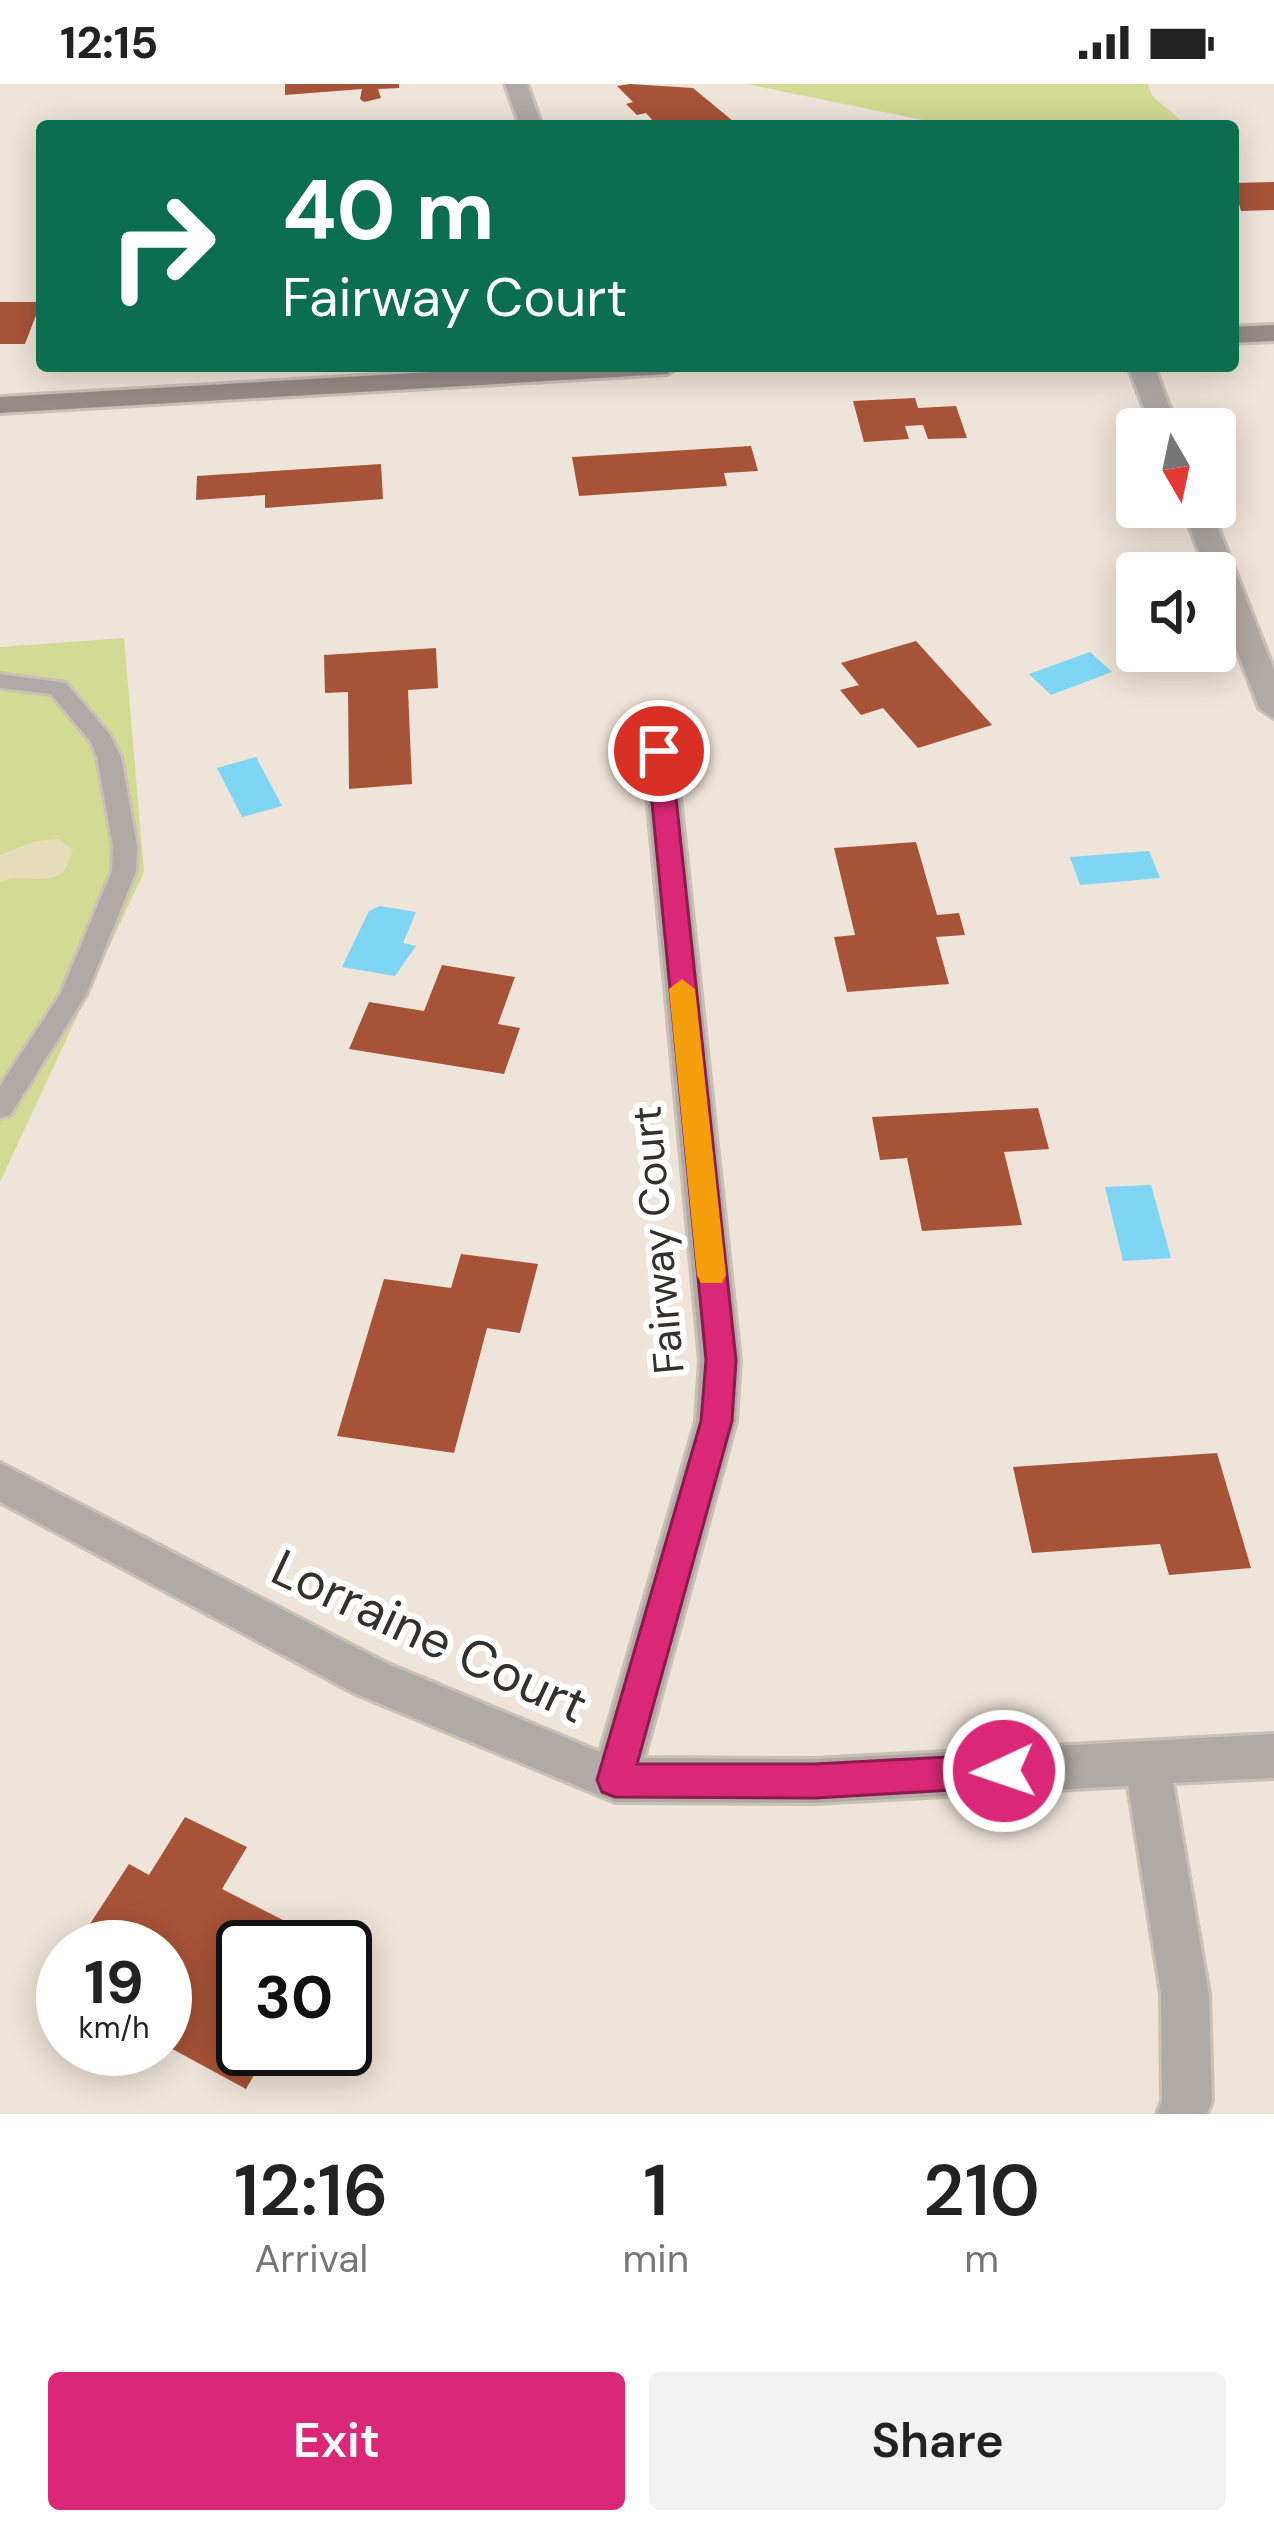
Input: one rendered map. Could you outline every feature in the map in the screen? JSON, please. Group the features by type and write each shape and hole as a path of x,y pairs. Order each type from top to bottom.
{"main road":[{"path":"1239,335 1274,333"},
{"path":"0,405 532,372"}],"street":[{"path":"516,84 529,120"},
{"path":"1143,372 1157,408"},
{"path":"1204,528 1274,708"},
{"name":"Fairway Court","path":"615,1780 716,1421 721,1360 659,751"},
{"name":"Lorraine Court","path":"0,1480 370,1678 615,1780 815,1781 1274,1756"},
{"path":"1147,1763 1185,1994 1186,2101 1181,2114"}],"lane":[{"path":"0,681 58,688 92,726 109,757 125,846 118,894 73,995 0,1108"}],"green space":[{"path":"746,84 1148,84 1152,96 1181,120 923,120"},
{"path":"124,638 144,872 0,1182 0,647"}],"sand":[{"path":"59,839 73,850 64,872 0,882 0,855 36,841"}],"water":[{"path":"1090,652 1112,672 1051,695 1029,674"},
{"path":"256,757 282,806 242,817 217,768"},
{"path":"1149,851 1160,878 1080,885 1070,857"},
{"path":"380,906 416,912 403,943 416,946 395,976 342,967 369,911"},
{"path":"1151,1185 1171,1258 1123,1261 1105,1187"}],"building":[{"path":"285,84 399,84 399,88 378,89 381,98 364,102 362,89 285,95"},
{"path":"617,86 693,88 732,120 652,120 646,113 637,115 626,104 633,102"},
{"path":"1274,182 1274,210 1241,211 1239,183"},
{"path":"0,302 36,302 25,344 0,344"},
{"path":"915,398 918,408 956,406 967,438 928,439 923,425 905,426 909,439 864,442 853,401"},
{"path":"751,446 758,471 724,473 727,486 579,496 572,457"},
{"path":"381,464 383,499 265,508 265,495 196,500 197,476"},
{"path":"916,641 992,725 918,748 883,708 861,715 840,690 859,685 841,663"},
{"path":"436,648 438,688 408,690 412,784 349,789 348,692 325,693 324,655"},
{"path":"916,842 937,915 959,913 965,935 936,937 949,984 847,992 834,937 855,935 834,848"},
{"path":"442,965 515,977 498,1024 520,1028 504,1074 349,1049 369,1002 424,1011"},
{"path":"1038,1108 1049,1149 1004,1152 1022,1225 922,1231 907,1158 880,1160 872,1117"},
{"path":"461,1254 538,1264 520,1333 487,1328 454,1453 337,1436 384,1279 451,1288"},
{"path":"1217,1453 1251,1568 1169,1575 1160,1544 1032,1553 1013,1467"},
{"path":"185,1817 247,1847 222,1889 283,1920 216,1920 216,2073 192,2060 192,1920 93,1920 129,1864 149,1875"},
{"path":"222,2076 253,2076 246,2089"}],"slow traffic":[{"path":"682,989 711,1275"}],"route":[{"path":"659,751 721,1360 716,1421 615,1780 815,1781 1004,1771"}]}
